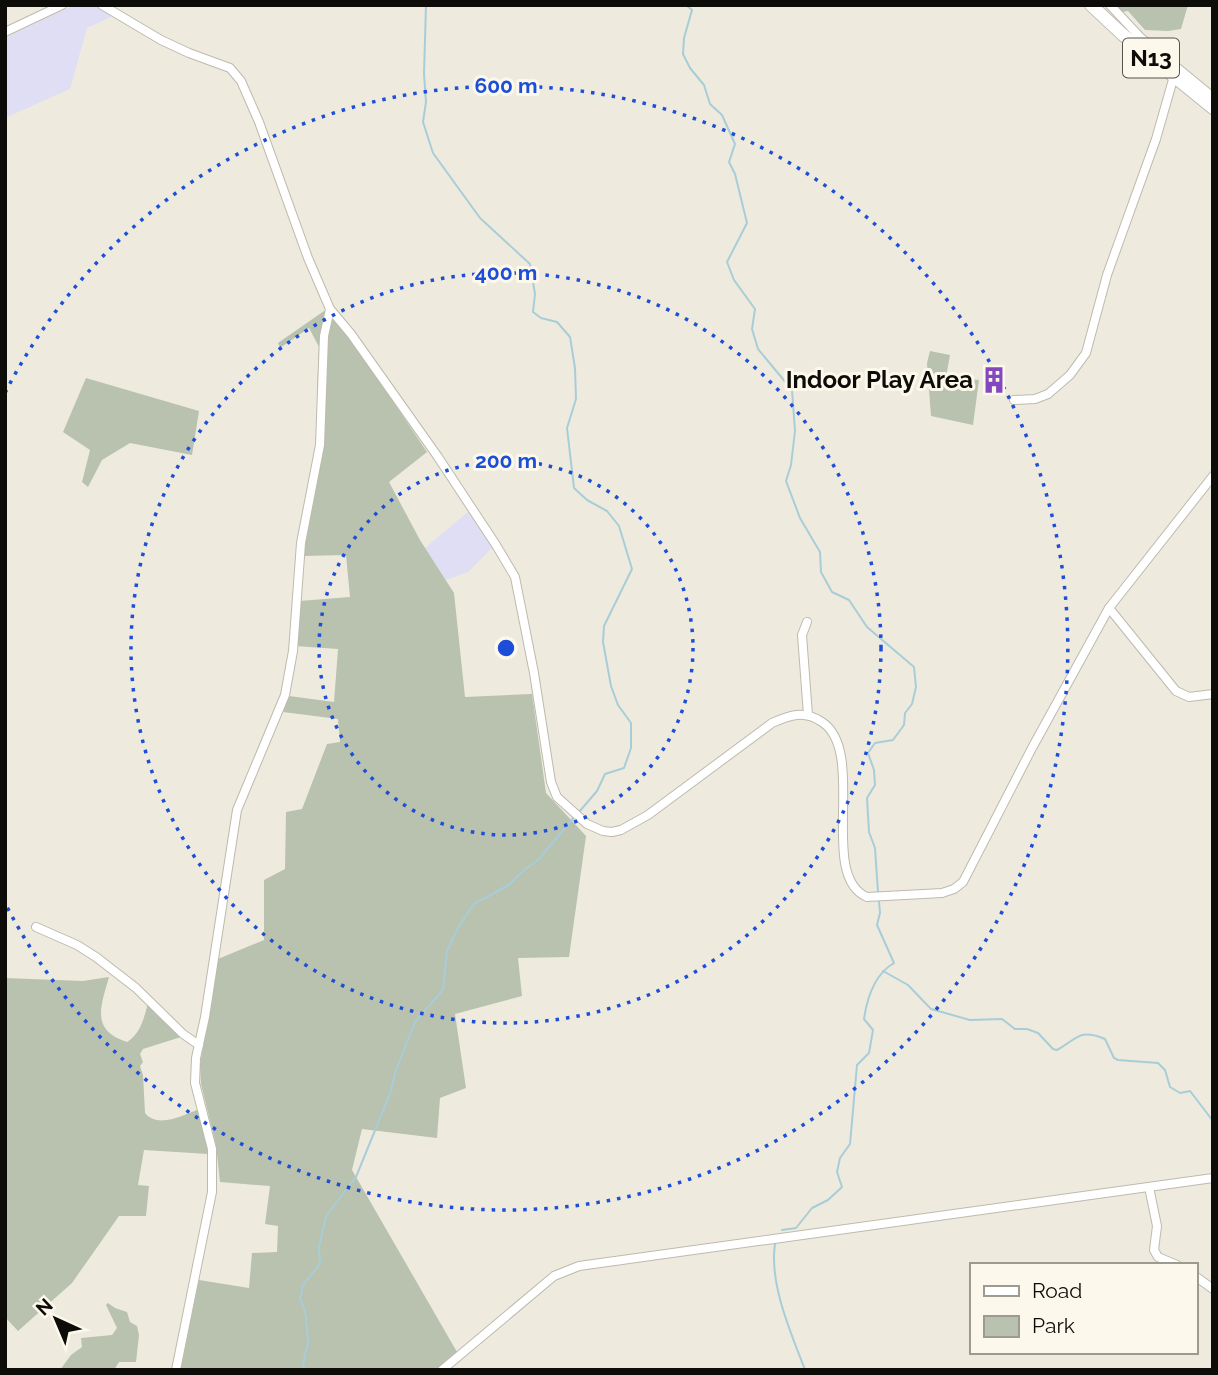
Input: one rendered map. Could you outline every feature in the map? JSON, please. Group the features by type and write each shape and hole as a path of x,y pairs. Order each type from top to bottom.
{"highway":[{"name":"N13","path":"1091,5 1122,34 1213,108"}],"street":[{"path":"5,32 62,5"},
{"path":"102,5 188,53 230,68 241,81 330,309 351,334 438,457 514,577 534,673 551,782 557,797 572,812 603,831 621,830 648,815 772,723 792,715 808,715 831,729 843,756 842,812 846,864 857,891 870,897 942,893 954,889 966,878 1038,736 1109,608 1213,477"},
{"path":"1110,5 1140,37 1213,97"},
{"path":"1014,400 1035,399 1048,394 1070,375 1086,353 1107,275 1156,139 1174,76"},
{"path":"176,1370 212,1192 212,1149 195,1083 196,1058 213,968 235,818 285,695 293,650 301,542 320,445 324,337 330,309"},
{"path":"1109,608 1176,691 1189,697 1213,694"},
{"path":"807,622 802,635 808,715"},
{"path":"36,927 77,945 96,957 199,1045"},
{"path":"442,1370 554,1276 579,1266 1213,1178"},
{"path":"1149,1187 1157,1226 1154,1250 1158,1257 1172,1263"},
{"path":"1197,1277 1213,1289"}],"shaded area":[{"path":"74,5 95,5 113,16 87,28 70,89 5,118 5,38"},
{"path":"469,511 493,547 468,572 446,580 425,548"}],"green space":[{"path":"1116,5 1188,5 1181,29 1168,31 1145,30 1128,11 1122,12"},
{"path":"324,311 334,318 351,339 427,452 389,482 420,540 454,593 465,697 532,694 546,793 586,836 569,957 518,958 522,996 455,1014 466,1088 440,1098 437,1138 362,1129 352,1170 457,1352 436,1370 180,1370 199,1280 249,1288 252,1253 277,1252 278,1226 265,1224 270,1186 220,1182 216,1145 201,1084 200,1065 218,959 264,940 264,880 285,869 286,812 302,809 327,744 340,742 338,719 283,712 289,696 334,702 338,649 295,646 299,601 350,597 346,555 303,556 324,440 325,390 317,390 319,347 309,328 280,348 278,343"},
{"path":"930,351 950,355 946,377 979,380 973,425 931,416 927,363"},
{"path":"86,378 199,411 192,455 130,443 102,460 88,487 82,482 90,450 63,432"},
{"path":"109,977 101,1007 103,1024 107,1031 127,1042 138,1030 148,1003 181,1037 143,1049 140,1054 143,1062 140,1066 145,1113 150,1118 164,1120 199,1109 207,1138 208,1154 144,1150 138,1185 149,1186 146,1216 119,1216 72,1283 18,1331 5,1317 5,978 83,981"},
{"path":"108,1303 127,1312 130,1322 137,1326 139,1335 136,1362 119,1362 114,1370 60,1370 71,1355 82,1347 81,1338 112,1335 117,1328 106,1305"}],"waterway":[{"path":"426,5 426,102 423,122 433,153 480,218 530,264 535,294 533,312 541,318 557,322 570,337 576,399 567,428 574,488 587,500 607,511 619,526 632,569 604,626 603,642 611,686 618,705 631,723 631,748 624,768 605,774 597,791 579,812"},
{"path":"686,5 692,10 684,38 683,54 704,85 710,104 722,115 735,144 729,162 735,174 747,223 727,262 734,280 755,309 752,329 758,349 792,390 795,431 786,481 800,518 820,552 821,572 832,592 849,600 867,627 914,667 916,687 912,704 905,713 904,725 893,740 875,743 868,753 874,770 875,785 867,798 869,832 875,848 878,892"},
{"path":"305,1370 303,1364 308,1343 307,1328 300,1299 303,1285 320,1264 319,1247 326,1216 356,1177 391,1091 395,1073 415,1022 443,990 447,951 459,926 474,904 509,885 538,860 575,816"},
{"path":"782,1230 796,1228 812,1208 828,1200 842,1187 837,1172 840,1158 850,1144 857,1065 869,1053 873,1030 864,1019 865,1011 877,980 894,963 877,925 879,901"},
{"path":"883,971 908,985 931,1009 970,1020 1002,1019 1015,1029 1038,1033 1057,1050 1079,1036 1096,1036 1105,1039 1114,1058 1118,1060 1158,1063 1165,1070 1170,1087 1180,1093 1190,1091 1213,1121"},
{"path":"775,1244 778,1292 805,1370"}],"place":[{"name":"Indoor Play Area","path":"994,380"}]}
